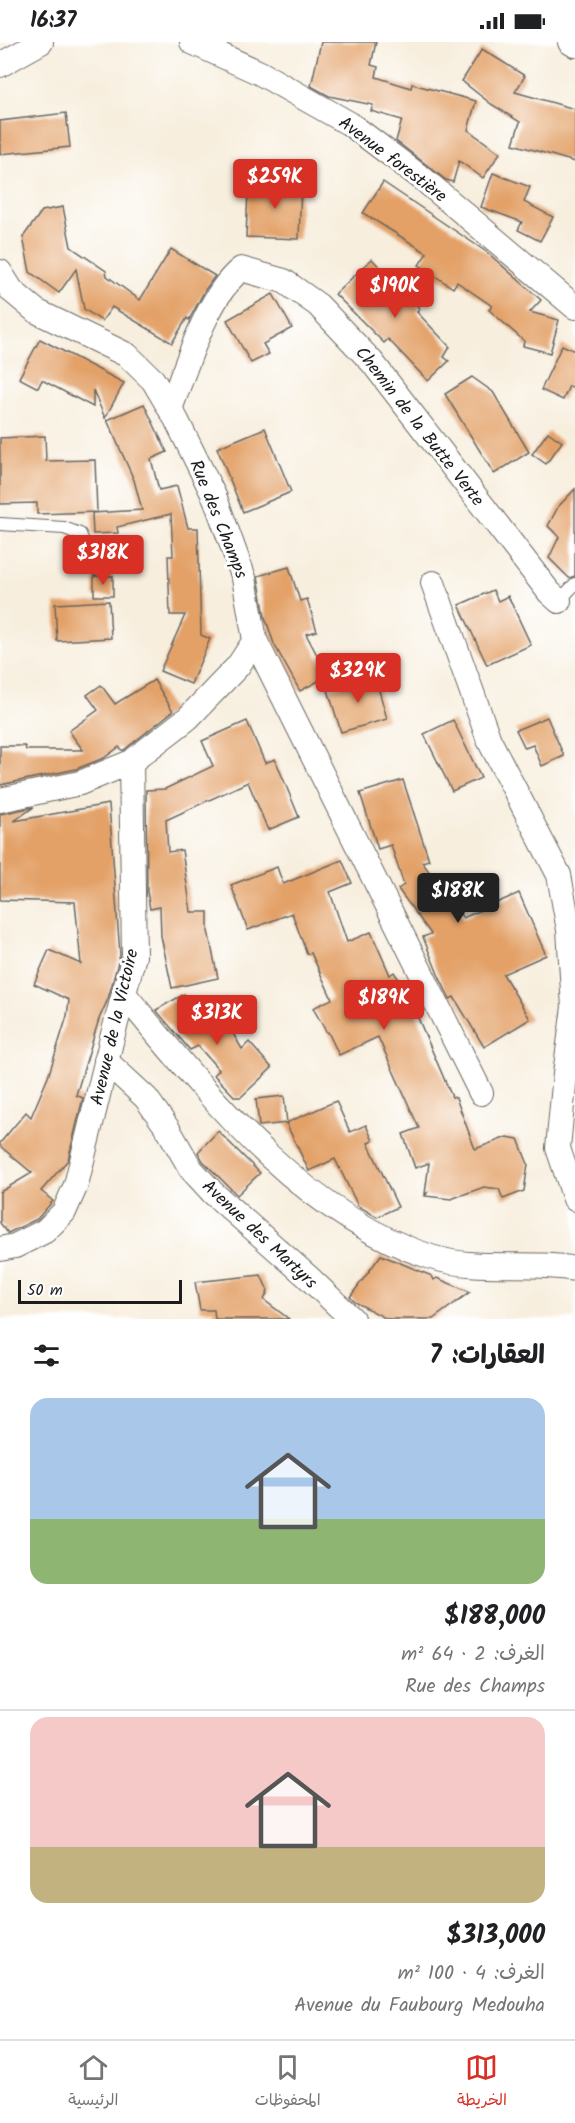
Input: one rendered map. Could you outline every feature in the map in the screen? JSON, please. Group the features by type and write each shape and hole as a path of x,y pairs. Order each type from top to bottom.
{"street":[{"path":"0,65 41,42"},
{"name":"Avenue forestière","path":"192,42 260,73 350,124 423,179 575,307"},
{"path":"570,42 575,45"},
{"name":"Chemin de la Butte Verte","path":"170,409 196,339 231,277 241,269 284,281 318,304 372,362 549,592 567,592"},
{"name":"Rue des Champs","path":"0,272 12,291 36,311 127,356 153,380 170,409 215,498 241,568 255,640 481,1093"},
{"path":"433,583 489,740 560,875 569,930 574,1007 558,1148 575,1198"},
{"path":"0,801 80,783 131,762 188,718 238,666 255,640"},
{"name":"Avenue de la Victoire","path":"0,1249 15,1246 45,1231 64,1212 76,1185 134,956 131,762"},
{"path":"124,994 215,1104 299,1182 346,1216 385,1238 431,1257 478,1266 559,1266 575,1269"},
{"name":"Avenue des Martyrs","path":"106,1061 146,1098 168,1129 191,1169 213,1193 352,1319"}],"lane":[{"path":"0,524 64,528 80,534 90,558"}],"building":[{"path":"321,42 376,42 371,65 378,67 376,77 411,88 412,84 476,101 468,130 500,153 483,178 459,161 453,182 446,180 396,141 402,120 371,111 373,105 329,96 311,86"},
{"path":"482,49 525,76 515,92 575,109 575,162 513,144 520,122 491,104 462,81"},
{"path":"66,113 70,147 0,154 0,121"},
{"path":"280,163 301,186 299,239 246,237 248,190 278,191"},
{"path":"493,173 530,187 524,202 553,217 540,241 518,230 522,222 481,207"},
{"path":"383,182 488,253 541,300 530,312 559,320 550,353 523,346 524,341 489,310 492,306 457,282 453,288 419,265 427,253 363,213"},
{"path":"63,207 71,247 106,271 107,276 140,300 171,249 215,276 189,320 187,318 172,343 112,307 102,321 84,309 76,269 59,293 30,272 23,237 42,211"},
{"path":"372,259 420,309 417,312 450,347 444,357 449,361 428,381 388,339 384,343 335,294"},
{"path":"273,294 292,328 263,344 269,354 251,363 227,320"},
{"path":"40,339 124,383 105,418 93,390 93,407 42,380 38,388 19,378"},
{"path":"562,345 575,351 575,388 569,386 563,400 541,390"},
{"path":"472,377 493,392 529,452 494,474 445,394"},
{"path":"144,404 167,452 151,459 159,490 177,486 188,528 198,528 201,635 210,639 191,684 160,671 185,615 170,615 168,556 173,556 171,514 117,527 118,533 93,534 92,513 142,510 134,480 107,420"},
{"path":"265,428 291,492 243,512 217,448"},
{"path":"548,432 562,442 546,464 532,454"},
{"path":"45,436 46,461 95,460 97,512 37,514 37,503 0,504 0,438"},
{"path":"575,489 575,576 569,578 549,558 559,537 548,526 558,507"},
{"path":"289,567 300,601 307,599 317,631 306,634 328,676 300,691 274,644 265,617 258,576"},
{"path":"94,576 113,576 113,596 94,596"},
{"path":"493,590 498,601 508,596 531,645 487,665 459,605"},
{"path":"109,601 111,638 57,641 55,604"},
{"path":"375,676 387,719 341,732 328,690"},
{"path":"154,680 173,711 124,750 119,747 104,758 76,769 0,785 0,746 25,746 26,750 83,750 69,731 98,710 87,695 101,685 115,704"},
{"path":"547,717 564,756 542,766 533,745 525,748 516,730"},
{"path":"453,720 481,778 452,791 424,734"},
{"path":"247,721 265,763 275,759 299,817 268,830 248,782 166,820 168,852 182,850 191,912 208,912 208,931 218,978 172,988 161,936 160,907 150,909 147,891 146,790 165,789 213,766 202,741"},
{"path":"403,780 429,860 422,862 463,918 519,893 546,955 503,974 530,1019 484,1047 454,997 450,999 423,937 431,934 398,889 404,885 391,845 378,849 360,793"},
{"path":"109,804 120,955 76,1095 83,1098 68,1160 41,1191 53,1201 37,1219 8,1233 0,1223 0,1192 32,1173 0,1146 0,1143 26,1112 31,1117 48,1077 67,1016 69,1000 34,984 49,950 81,964 75,902 0,900 0,814 34,807 14,821"},
{"path":"342,860 352,883 330,892 347,942 371,932 390,975 394,972 406,990 452,1097 456,1098 475,1149 507,1137 518,1139 528,1164 524,1191 503,1199 499,1189 484,1187 451,1199 425,1196 429,1163 415,1168 403,1134 419,1128 378,1037 339,1055 313,1008 332,999 311,953 307,954 292,913 248,930 231,885 277,867 283,884"},
{"path":"184,994 200,1023 220,1011 242,1049 249,1042 272,1068 241,1097 235,1097 214,1075 219,1070 198,1046 190,1050 156,1010"},
{"path":"284,1096 287,1123 259,1126 256,1099"},
{"path":"336,1101 350,1132 366,1125 373,1141 368,1143 398,1207 377,1217 358,1206 335,1159 309,1171 286,1123"},
{"path":"218,1131 260,1173 237,1195 203,1161 198,1152"},
{"path":"381,1255 432,1276 434,1280 437,1278 470,1292 433,1319 387,1319 350,1297"},
{"path":"261,1275 268,1291 264,1300 289,1319 215,1319 214,1310 200,1310 195,1282"}]}
